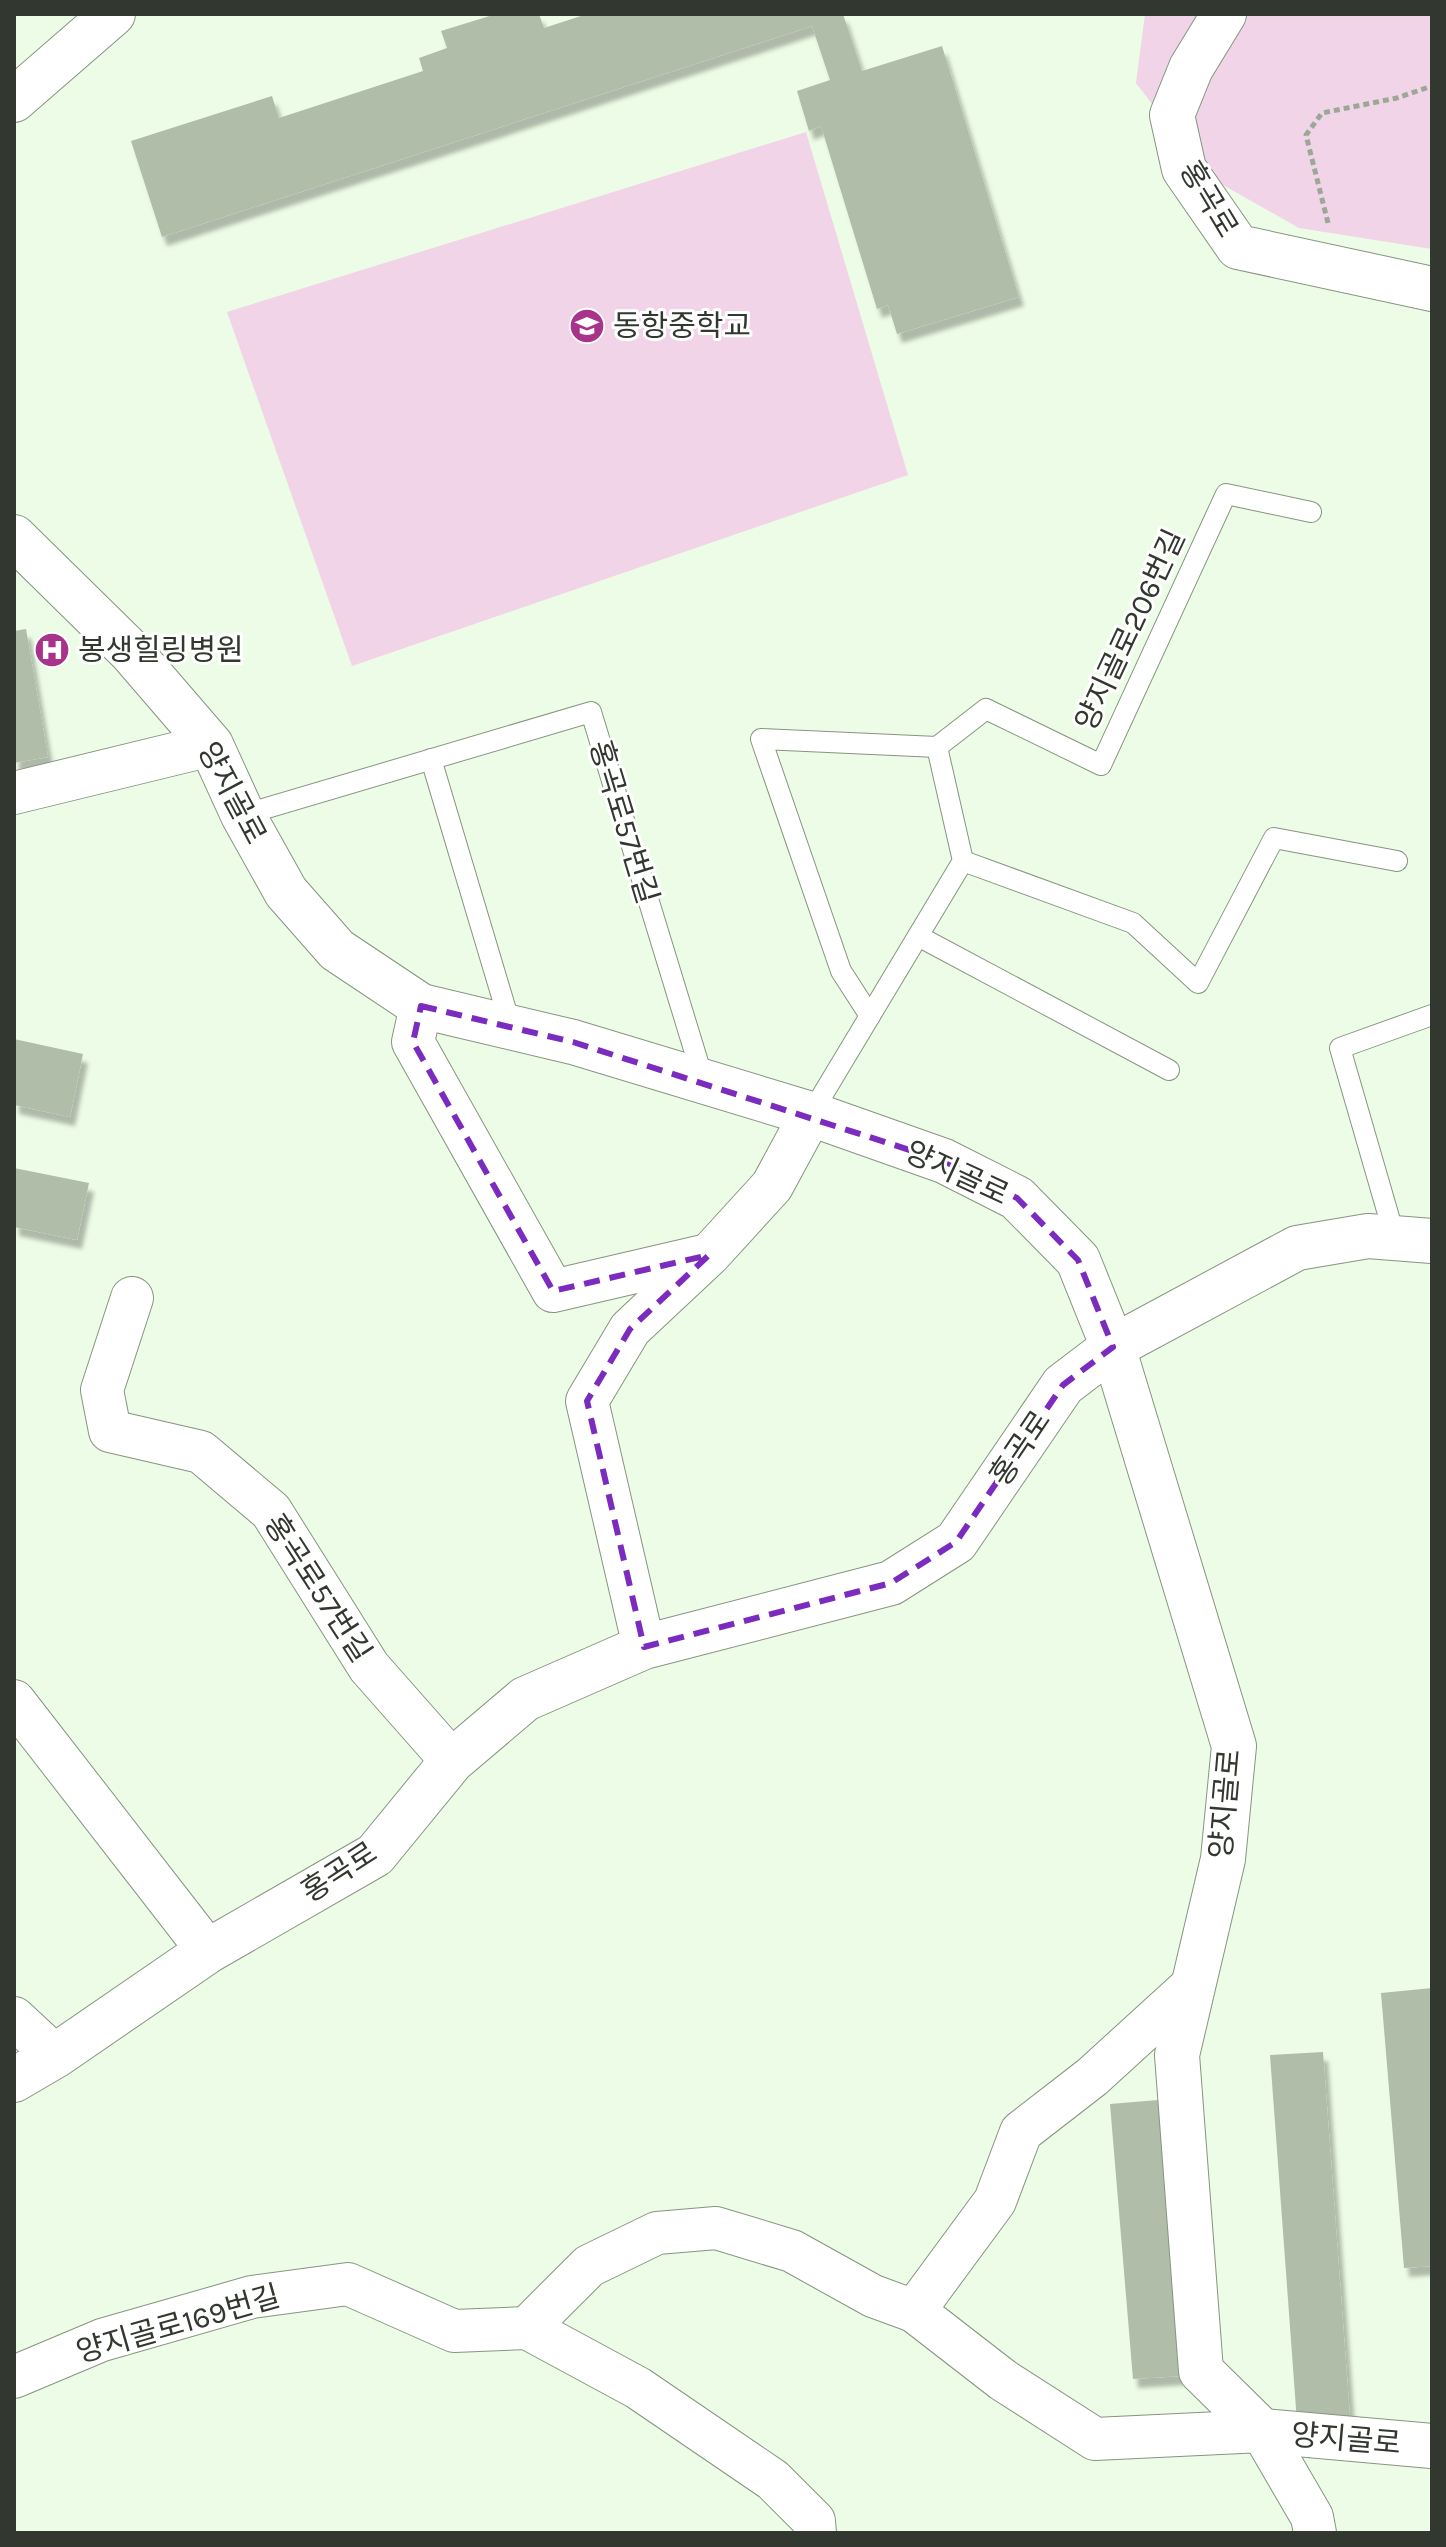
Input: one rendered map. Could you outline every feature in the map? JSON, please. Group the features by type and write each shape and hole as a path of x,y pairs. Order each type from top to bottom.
{"street":[{"path":"14,100 113,14"},
{"name":"홍곡로","path":"1224,14 1191,68 1172,115 1184,169 1238,247 1432,289"},
{"name":"양지골로","path":"14,537 130,651 211,745 243,815 286,892 337,950 421,1006 511,1027 704,1082 811,1114 944,1161 1017,1198 1078,1260 1113,1347 1234,1746 1223,1859 1177,2055 1201,2371 1262,2431 1432,2446"},
{"path":"14,793 211,745"},
{"path":"421,1006 413,1042 553,1291 709,1255"},
{"path":"644,1647 587,1401 630,1329 709,1255 772,1186 811,1114"},
{"name":"홍곡로","path":"14,2080 55,2056 208,1951 375,1855 452,1761 525,1699 644,1647 891,1583 956,1542 1063,1385 1113,1347 1297,1248 1368,1236 1414,1240"},
{"name":"홍곡로57번길","path":"132,1298 102,1390 110,1431 201,1452 271,1511 369,1667 452,1761"},
{"path":"14,1701 208,1951"},
{"path":"914,2311 995,2201 1021,2132 1092,2077 1194,1984"},
{"path":"14,2018 55,2056"},
{"path":"815,2533 814,2521 773,2480 638,2388 527,2328 589,2266 657,2233 716,2228 792,2251 873,2296 914,2311 1003,2380 1095,2439 1262,2431 1312,2517 1315,2533"},
{"name":"양지골로169번길","path":"14,2377 102,2340 252,2297 348,2284 454,2331 527,2328"}],"lane":[{"name":"양지골로206번길","path":"937,747 986,709 1101,765 1226,494 1311,512"},
{"name":"홍곡로57번길","path":"431,759 591,712 704,1082"},
{"path":"811,1114 870,1016 963,861 937,747 761,739 841,971 870,1016"},
{"path":"243,815 431,759 511,1027"},
{"path":"963,861 1133,923 1198,983 1274,838 1397,861"},
{"path":"918,936 1169,1070"},
{"name":"홍곡로","path":"1414,1240 1340,1048 1432,1015"}],"path":[{"path":"1335,268 1325,205 1306,135 1322,113 1397,98 1432,86"}],"highlighted area":[{"path":"421,1006 573,1042 944,1161 1017,1198 1078,1260 1113,1347 1063,1385 956,1542 891,1583 644,1647 587,1401 630,1329 709,1255 553,1291 413,1042"}],"shaded area":[{"path":"1145,14 1432,14 1432,249 1299,228 1207,176 1136,83"},
{"path":"806,132 908,475 352,666 227,312"}],"building":[{"path":"496,14 539,14 544,28 587,14 843,14 862,71 942,46 1019,297 897,334 888,305 877,309 821,126 809,131 797,91 830,80 812,26 162,237 131,141 272,96 279,118 423,71 419,58 447,48 441,31"},
{"path":"26,629 48,757 14,763 14,631"},
{"path":"14,1039 83,1054 70,1117 14,1105"},
{"path":"14,1168 89,1183 77,1240 14,1227"},
{"path":"1432,1988 1432,2266 1404,2268 1381,1993"},
{"path":"1323,2052 1350,2418 1297,2422 1270,2055"},
{"path":"1158,2100 1181,2376 1133,2379 1110,2104"}],"place":[{"name":"동항중학교","path":"587,326"},
{"name":"봉생힐링병원","path":"52,650"}]}
